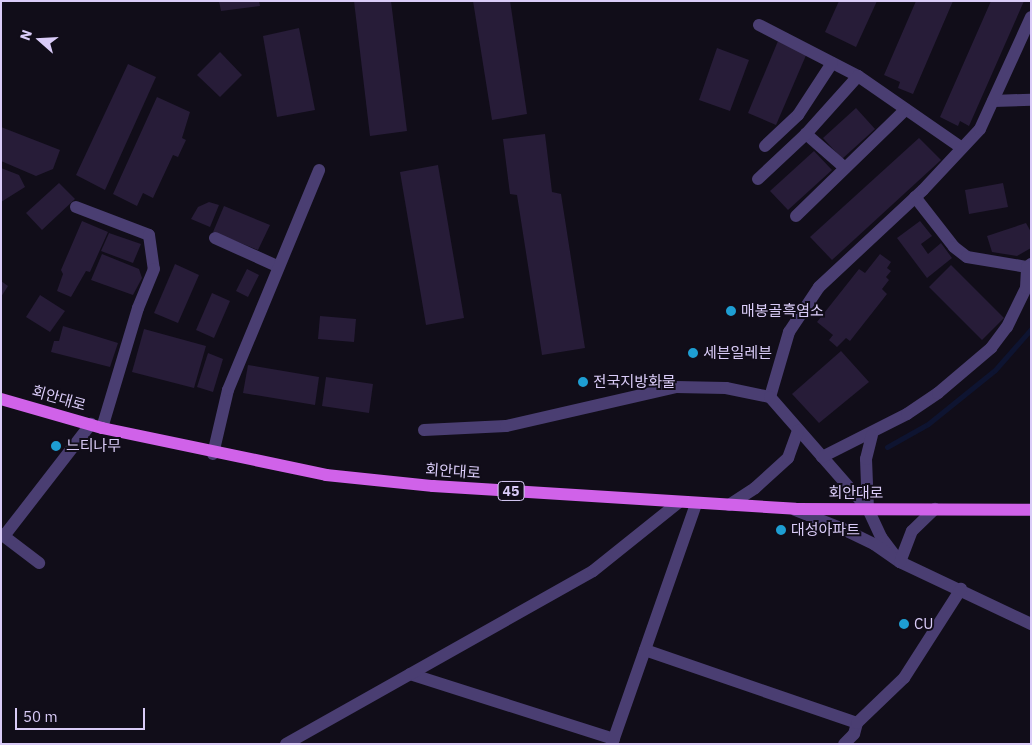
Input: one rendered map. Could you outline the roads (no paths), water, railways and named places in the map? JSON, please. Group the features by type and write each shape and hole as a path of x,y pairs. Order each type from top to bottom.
{"main road":[{"name":"회안대로","path":"1,399 97,426 213,454 326,475 433,486 795,509 1031,510"}],"street":[{"path":"770,398 789,332 819,287 915,197 980,129 1031,16"},
{"path":"759,25 858,76 962,148"},
{"path":"765,146 798,115 832,62"},
{"path":"758,179 806,134 858,76"},
{"path":"993,100 1031,100"},
{"path":"796,216 906,109"},
{"path":"806,134 845,168"},
{"path":"213,454 228,390 277,266 319,170"},
{"path":"822,457 872,435 938,393 991,348 1007,327 1026,288 1029,265 966,256 954,247 915,197"},
{"path":"39,563 3,535 97,426 138,308 154,269 149,235 76,207"},
{"path":"215,238 277,266"},
{"path":"424,430 506,426 676,387 726,388 770,398 868,509 881,537 900,562"},
{"path":"729,505 755,488 788,458 798,430"},
{"path":"868,509 866,459 872,435"},
{"path":"286,744 593,571 680,502"},
{"path":"410,674 613,741 696,504"},
{"path":"795,509 874,544 900,562 961,589 1031,624"},
{"path":"900,562 912,531 935,509"},
{"path":"844,744 854,734 858,723 904,678 961,589"},
{"path":"645,650 858,723"}],"waterway":[{"path":"887,447 928,424 995,370 1031,329"}],"place":[{"name":"매봉골흑염소","path":"731,311"},
{"name":"세븐일레븐","path":"693,353"},
{"name":"전국지방화물","path":"583,382"},
{"name":"느티나무","path":"56,446"},
{"name":"대성아파트","path":"781,530"},
{"name":"CU","path":"904,624"}]}
